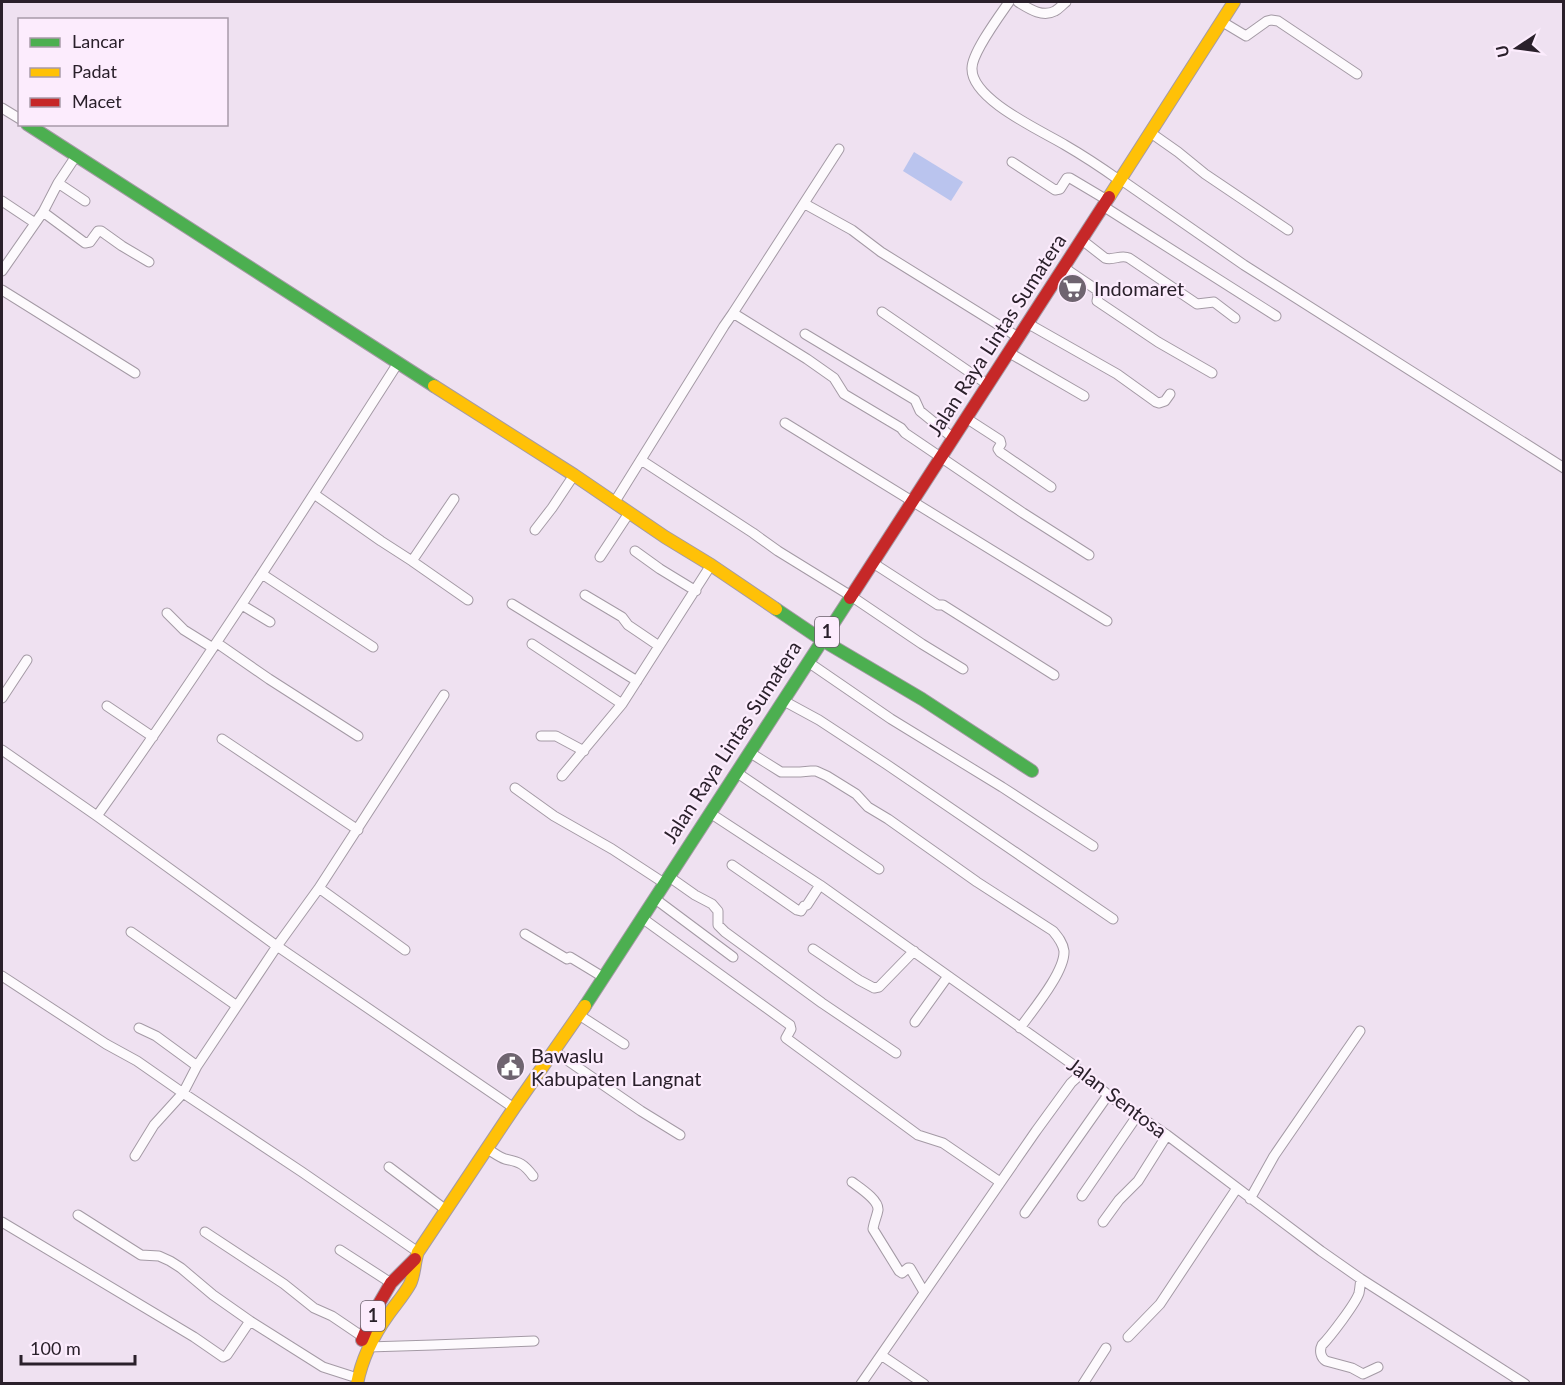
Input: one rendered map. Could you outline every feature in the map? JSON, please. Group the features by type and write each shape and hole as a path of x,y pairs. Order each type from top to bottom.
{"main road":[{"name":"Jalan Raya Lintas Sumatera","path":"352,1381 365,1342 391,1282 417,1256 514,1108 579,1015 1234,2"},
{"path":"30,126 574,475 822,640 922,699 1032,771"},
{"name":"Jalan Raya Lintas Sumatera","path":"365,1342 404,1294 412,1279 417,1256"}],"street":[{"path":"1009,2 976,54 971,69 979,89 1008,113 1065,144 1244,265 1563,468"},
{"path":"1018,2 1036,12 1049,13 1066,2"},
{"path":"1221,21 1246,36 1268,21 1278,21 1357,74"},
{"path":"2,108 18,118"},
{"path":"1151,133 1205,174 1288,230"},
{"path":"614,503 718,336 839,149"},
{"path":"2,271 43,212 58,183 76,156"},
{"path":"1012,162 1055,190 1060,189 1067,178 1070,178 1276,316"},
{"path":"58,183 85,201"},
{"path":"2,201 35,223"},
{"path":"805,204 852,230 881,252 1018,337"},
{"path":"43,212 85,243 90,242 98,231 101,231 149,262"},
{"path":"1082,240 1105,258 1126,256 1197,304 1214,302 1235,318"},
{"path":"1063,267 1097,290 1097,301 1158,342 1212,374"},
{"path":"2,290 135,373"},
{"path":"882,312 987,384"},
{"path":"733,313 834,378 844,394 902,428 905,433 940,457 1089,555"},
{"path":"1027,323 1117,374 1156,402 1165,401 1170,394"},
{"path":"805,334 915,400 920,411 952,438"},
{"path":"1008,352 1084,396"},
{"path":"97,816 242,605 398,363"},
{"path":"966,418 1000,440 1001,444 998,449 1000,452 1051,488"},
{"path":"785,423 1107,621"},
{"path":"641,460 778,551 851,596 922,645 963,669"},
{"path":"535,530 574,475"},
{"path":"314,494 468,600"},
{"path":"412,561 454,499"},
{"path":"600,557 629,513"},
{"path":"635,551 696,591"},
{"path":"873,563 1054,675"},
{"path":"562,777 622,705 711,566"},
{"path":"262,574 373,647"},
{"path":"585,595 622,617 628,625 659,646"},
{"path":"512,604 637,681"},
{"path":"242,605 270,622"},
{"path":"167,613 184,630 215,645 358,736"},
{"path":"532,644 622,705"},
{"path":"2,698 27,660"},
{"path":"808,662 891,719 1093,846"},
{"path":"135,1156 154,1125 183,1093 197,1066 358,830 444,695"},
{"path":"784,701 819,720 886,764 1113,919"},
{"path":"107,706 153,737"},
{"path":"541,735 556,736 584,752"},
{"path":"222,739 358,830"},
{"path":"2,750 278,946 514,1108"},
{"path":"749,752 781,772 816,771 827,776 856,794 868,807 1053,931 1061,941 1064,950 1058,972 1020,1028"},
{"path":"736,772 879,869"},
{"path":"514,788 554,816 715,907 718,911 718,925 725,932 822,1004 896,1053"},
{"name":"Jalan Sentosa","path":"710,813 820,885 1072,1064 1108,1095 1361,1279 1525,1383"},
{"path":"732,865 801,911 820,885"},
{"path":"319,888 405,950"},
{"path":"654,898 732,957"},
{"path":"642,918 790,1025 792,1029 786,1038 832,1072 918,1135 943,1143 1000,1182"},
{"path":"131,932 237,1006"},
{"path":"525,934 603,977"},
{"path":"813,949 874,988 879,987 914,951"},
{"path":"2,976 106,1044 137,1061 302,1172 417,1256"},
{"path":"915,1022 948,976"},
{"path":"579,1015 624,1044"},
{"path":"139,1028 156,1036 197,1066"},
{"path":"1250,1199 1274,1156 1360,1031"},
{"path":"554,1051 680,1135"},
{"path":"861,1383 1000,1182 1071,1083 1083,1073"},
{"path":"1025,1213 1108,1095"},
{"path":"1082,1196 1137,1116"},
{"path":"1103,1222 1119,1200 1138,1182 1167,1136"},
{"path":"487,1149 503,1159 519,1162 527,1167 533,1176"},
{"path":"389,1167 446,1210"},
{"path":"852,1182 870,1195 878,1205 873,1229 899,1271 902,1273 910,1268 924,1293"},
{"path":"1128,1337 1160,1304 1237,1188"},
{"path":"78,1215 141,1255 159,1256 182,1268 213,1295 250,1321 322,1367 352,1381"},
{"path":"2,1222 194,1337 223,1357 250,1321"},
{"path":"205,1232 284,1284 314,1308 332,1316 365,1342 433,1346 534,1341"},
{"path":"339,1250 391,1282"},
{"path":"1361,1279 1359,1294 1320,1349 1326,1361 1352,1368 1363,1374 1378,1367"},
{"path":"1083,1383 1106,1348"},
{"path":"881,1355 924,1383"}],"water":[{"path":"914,152 963,182 951,201 903,171"}],"traffic: fast":[{"path":"30,126 434,386"},
{"path":"585,1006 850,598"},
{"path":"776,609 822,640 922,699 1032,771"}],"traffic: slow":[{"path":"1109,197 1234,2"},
{"path":"434,386 574,475 776,609"},
{"path":"357,1384 365,1356 373,1339 410,1284 418,1252 585,1006"}],"traffic: jam":[{"path":"850,598 1109,197"},
{"path":"362,1340 373,1314 391,1283 415,1259"}],"place":[{"name":"Indomaret","path":"1073,289"},
{"name":"Bawaslu Kabupaten Langnat","path":"510,1067"}]}
